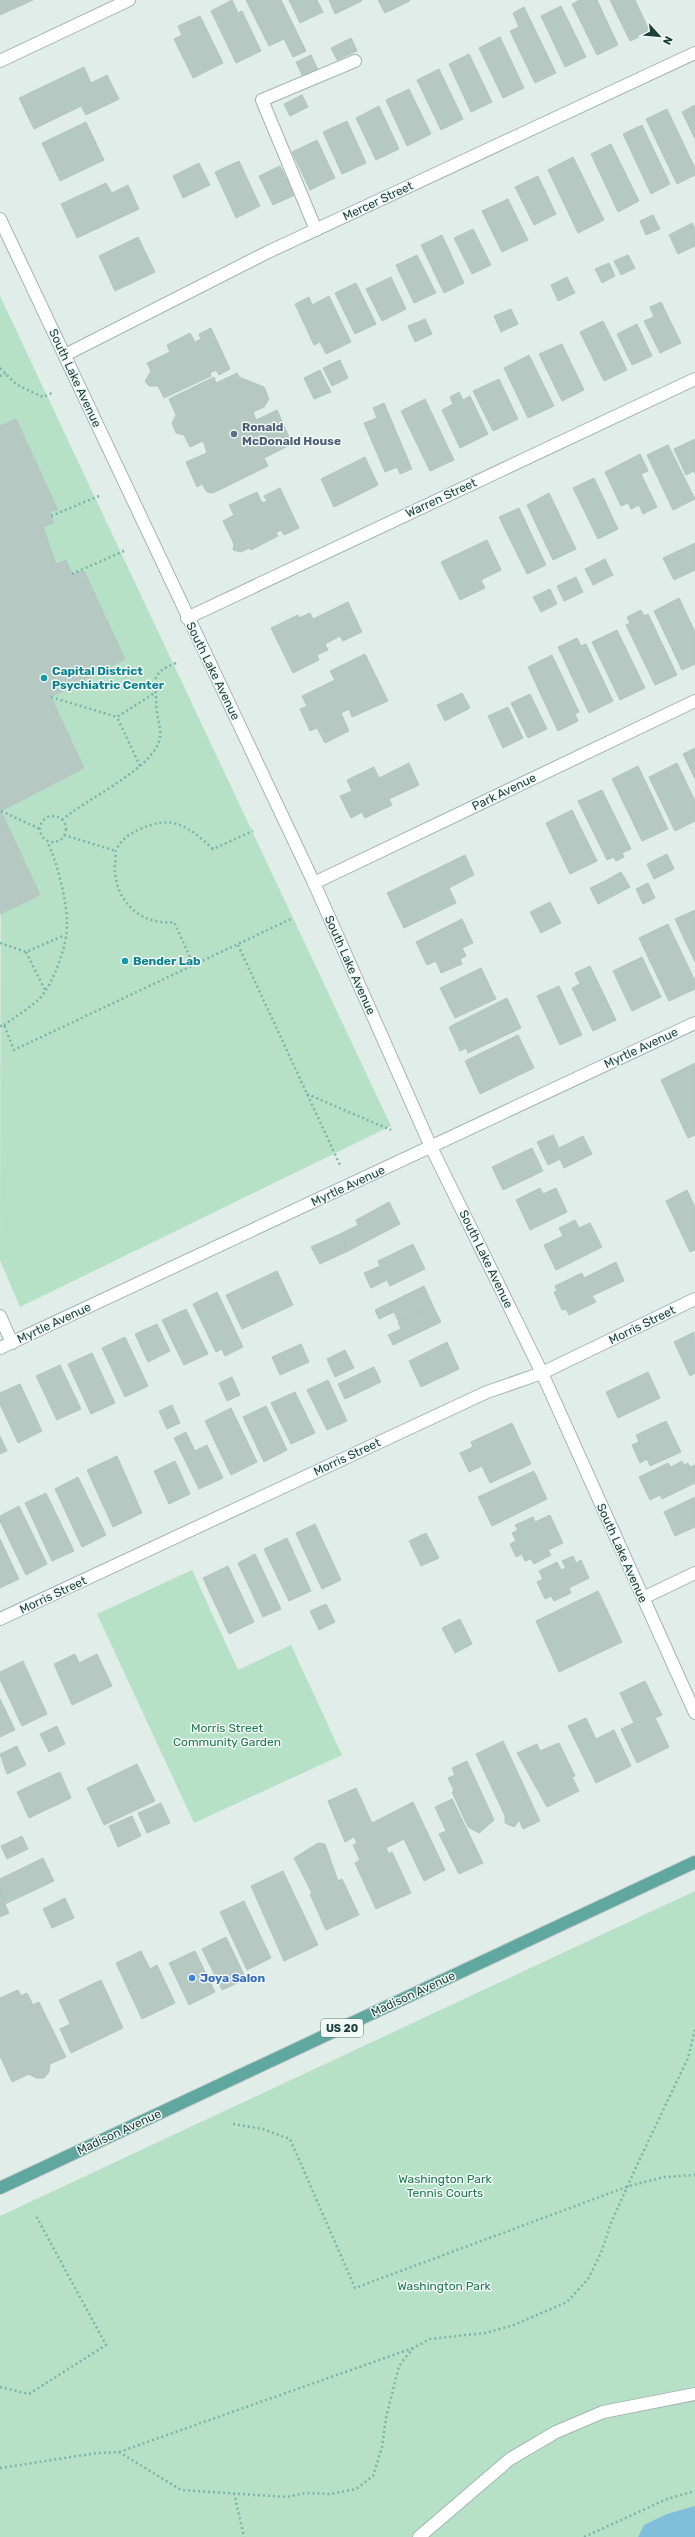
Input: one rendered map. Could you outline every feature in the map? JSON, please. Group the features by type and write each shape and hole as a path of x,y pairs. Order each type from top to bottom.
{"main road":[{"name":"Madison Avenue","path":"0,2188 695,1862"}],"street":[{"path":"0,61 130,0"},
{"name":"Mercer Street","path":"65,355 316,230 695,53"},
{"path":"316,230 262,100 355,61"},
{"name":"South Lake Avenue","path":"0,219 187,618 314,883 431,1147 542,1373 695,1713"},
{"name":"Warren Street","path":"187,618 695,379"},
{"name":"Park Avenue","path":"314,883 695,701"},
{"name":"Myrtle Avenue","path":"0,1348 695,1023"},
{"name":"Morris Street","path":"0,1619 487,1392 542,1373 695,1299"},
{"path":"0,1316 12,1343"},
{"path":"643,1598 695,1573"},
{"path":"419,2537 510,2459 556,2432 603,2412 695,2394"}],"path":[{"path":"0,368 17,385 43,397 52,393"},
{"path":"0,376 7,374"},
{"path":"51,516 99,496"},
{"path":"72,574 124,551"},
{"path":"62,820 140,766 152,754 160,737 156,710 157,692 153,686 155,675 166,667 176,663"},
{"path":"118,717 157,692"},
{"path":"51,697 118,717 140,766"},
{"path":"1,811 40,829"},
{"path":"0,1026 4,1025 39,999 55,975 68,924 56,859 47,841 42,836 40,829 43,821 50,817 62,820"},
{"path":"47,841 57,841 64,835 66,829 62,820"},
{"path":"194,966 174,922 147,920 121,897 115,876 116,851 127,835 150,824 169,820 199,836 213,849 253,832"},
{"path":"64,835 116,851"},
{"path":"4,1025 14,1050 293,918"},
{"path":"0,943 26,952 65,935"},
{"path":"238,945 340,1165"},
{"path":"26,952 45,991"},
{"path":"307,1094 391,1130"},
{"path":"0,2468 96,2453 118,2452 413,2348 430,2339 485,2333 514,2325 567,2302 588,2279 628,2186 688,2058 695,2029"},
{"path":"233,2124 262,2130 290,2139 356,2288 628,2186 664,2177 695,2175"},
{"path":"0,2387 29,2394 106,2345 36,2216"},
{"path":"118,2452 181,2490 203,2493 234,2493 287,2497 305,2493 330,2494 356,2489 373,2476 382,2447 386,2418 399,2366 413,2348"},
{"path":"584,2537 667,2499 695,2490"},
{"path":"234,2493 244,2537"}],"green space":[{"path":"0,296 391,1126 20,1307 0,1260 1,811 84,768 51,697 125,659 84,571 72,574 66,560 56,564 43,527 54,523 50,511 58,509 16,419 0,426"},
{"name":"Morris Street Community Garden","path":"192,1570 238,1670 291,1645 342,1755 194,1823 97,1614"},
{"name":"Washington Park","path":"695,1891 695,2537 0,2537 0,2216"}],"water":[{"path":"695,2506 695,2537 638,2537 644,2525 667,2514"}],"building":[{"path":"0,0 33,0 0,15"},
{"path":"232,0 238,13 242,11 261,51 236,63 211,11"},
{"path":"246,0 281,0 306,51 293,57 284,39 269,46"},
{"path":"289,0 317,0 323,12 300,23"},
{"path":"329,0 361,0 362,1 335,14"},
{"path":"378,0 409,0 410,1 385,13"},
{"path":"580,0 597,0 618,45 597,55 572,4"},
{"path":"610,0 635,0 650,32 630,41"},
{"path":"561,6 586,57 565,67 541,16"},
{"path":"524,7 556,73 535,83 510,31 519,27 513,13"},
{"path":"200,16 223,63 193,78 174,39 182,35 178,26"},
{"path":"500,37 524,88 503,98 479,48"},
{"path":"351,38 357,51 337,60 331,48"},
{"path":"469,54 492,102 471,112 449,64"},
{"path":"311,55 318,70 303,77 296,62"},
{"path":"84,67 91,83 107,75 119,99 86,115 81,106 34,129 19,98"},
{"path":"439,69 463,119 441,130 417,80"},
{"path":"409,89 431,134 407,146 386,100"},
{"path":"302,95 308,107 290,116 284,104"},
{"path":"695,105 695,139 682,112"},
{"path":"379,106 399,149 376,160 356,118"},
{"path":"667,109 695,168 695,175 677,184 646,119"},
{"path":"347,121 366,163 342,174 323,132"},
{"path":"86,122 104,160 60,181 42,143"},
{"path":"642,125 670,184 651,194 623,134"},
{"path":"317,140 335,178 310,190 292,152"},
{"path":"611,144 639,201 618,212 591,154"},
{"path":"573,157 604,220 578,233 548,170"},
{"path":"239,161 260,206 236,218 215,172"},
{"path":"199,163 210,185 183,198 173,176"},
{"path":"280,166 295,195 273,205 259,176"},
{"path":"538,176 556,214 534,225 515,187"},
{"path":"106,183 112,193 128,185 139,209 77,238 61,204"},
{"path":"508,199 528,240 502,252 482,211"},
{"path":"653,215 660,229 646,235 640,221"},
{"path":"692,223 695,229 695,246 678,254 669,235"},
{"path":"473,229 491,265 472,274 454,238"},
{"path":"442,235 464,283 444,293 421,245"},
{"path":"138,237 155,272 115,291 99,256"},
{"path":"417,255 436,293 414,303 396,265"},
{"path":"628,255 635,268 621,275 614,261"},
{"path":"609,263 615,276 602,283 595,269"},
{"path":"391,277 406,309 382,321 366,289"},
{"path":"567,277 575,293 558,301 551,285"},
{"path":"356,283 376,324 355,334 335,293"},
{"path":"329,296 351,342 326,354 320,342 314,345 295,304 309,297 312,305"},
{"path":"661,302 681,343 660,353 644,321 654,317 650,307"},
{"path":"511,309 518,324 501,332 494,316"},
{"path":"425,319 432,334 415,342 408,326"},
{"path":"603,321 627,370 604,381 580,332"},
{"path":"637,324 652,356 632,365 617,334"},
{"path":"211,328 230,369 219,375 216,370 210,373 211,376 164,398 158,386 149,386 145,381 151,371 147,363 170,352 167,345 190,333 195,342 201,339 199,334"},
{"path":"562,344 584,390 562,401 539,354"},
{"path":"529,355 554,406 528,418 504,368"},
{"path":"340,360 348,378 332,386 323,368"},
{"path":"320,370 331,392 314,399 304,378"},
{"name":"Ronald McDonald House","path":"237,373 239,377 264,387 269,399 264,407 253,412 256,420 277,410 292,444 264,458 268,466 213,493 207,492 202,484 197,487 186,462 207,453 203,441 190,447 184,435 176,433 172,423 176,415 169,399 214,377 216,383"},
{"path":"499,379 518,419 493,431 473,391"},
{"path":"459,392 463,400 470,396 488,434 460,448 442,410 453,404 450,397"},
{"path":"425,399 454,460 430,471 401,411"},
{"path":"384,403 412,469 400,474 397,467 385,472 364,423 377,418 373,408"},
{"name":"Capital District Psychiatric Center","path":"16,419 58,510 50,511 54,523 43,527 56,564 66,560 72,574 84,571 125,659 51,697 84,768 1,811 40,895 0,914 0,426"},
{"path":"695,439 695,474 694,471 686,475 674,449"},
{"path":"668,445 695,499 673,510 647,455"},
{"path":"640,454 648,471 641,474 657,507 643,514 639,505 631,509 628,503 621,506 605,472"},
{"path":"365,457 378,485 334,507 321,479"},
{"path":"594,478 618,529 598,539 573,488"},
{"path":"280,488 299,528 284,535 281,530 276,533 278,536 251,550 249,548 241,552 233,550 234,544 223,521 234,515 229,505 257,492 262,503 267,501 264,496"},
{"path":"549,493 576,549 553,560 527,505"},
{"path":"519,508 546,565 527,574 499,517"},
{"path":"487,540 501,570 481,580 485,588 460,600 441,562"},
{"path":"695,543 695,570 674,580 663,558"},
{"path":"605,559 613,575 593,585 585,569"},
{"path":"576,577 583,592 564,601 557,586"},
{"path":"550,589 557,604 541,612 533,597"},
{"path":"679,598 695,632 695,664 682,670 654,611"},
{"path":"348,602 362,632 343,641 340,636 325,644 328,650 317,655 319,660 293,673 271,628 298,615 299,618 310,613 313,619"},
{"path":"641,610 644,616 648,614 677,675 655,685 626,625 630,623 627,617"},
{"path":"617,630 645,688 620,700 592,642"},
{"path":"577,638 581,646 586,644 613,701 589,713 558,647"},
{"path":"365,654 388,701 352,717 349,709 341,713 349,731 325,743 317,728 310,731 300,709 307,706 302,696 335,680 330,671"},
{"path":"552,655 579,712 575,714 578,721 558,731 528,667"},
{"path":"462,693 470,708 445,721 437,705"},
{"path":"530,694 547,729 528,738 511,703"},
{"path":"508,707 523,738 503,748 488,716"},
{"path":"695,748 695,779 683,754"},
{"path":"409,763 419,785 389,799 392,805 365,818 362,812 351,818 340,796 352,791 347,780 374,767 379,778"},
{"path":"677,763 695,801 695,821 675,831 649,777"},
{"path":"638,766 668,829 642,841 612,779"},
{"path":"602,790 631,849 622,853 624,857 616,861 614,857 607,860 578,801"},
{"path":"572,810 597,861 570,874 546,823"},
{"path":"667,854 674,869 654,879 647,864"},
{"path":"465,855 474,875 449,888 456,903 404,928 387,893"},
{"path":"621,872 630,887 613,896 605,881"},
{"path":"605,881 613,896 598,904 590,888"},
{"path":"648,883 655,898 643,904 636,889"},
{"path":"550,902 561,923 541,933 530,912"},
{"path":"695,910 695,962 675,919"},
{"path":"462,919 473,943 462,948 466,956 460,959 462,964 441,973 436,961 427,965 416,942"},
{"path":"668,924 695,981 695,989 669,1001 639,938"},
{"path":"642,957 661,997 632,1011 613,971"},
{"path":"590,966 616,1020 593,1031 572,988 580,984 575,973"},
{"path":"481,968 496,999 455,1018 440,988"},
{"path":"559,986 582,1035 560,1045 537,996"},
{"path":"507,998 521,1028 468,1053 466,1048 460,1051 449,1027"},
{"path":"518,1035 534,1068 480,1094 465,1061"},
{"path":"695,1063 695,1135 688,1138 661,1080"},
{"path":"553,1135 559,1148 583,1136 592,1154 564,1168 560,1159 548,1165 537,1142"},
{"path":"532,1148 543,1171 503,1190 492,1167"},
{"path":"540,1188 543,1194 556,1188 567,1212 530,1230 516,1200"},
{"path":"687,1190 695,1207 695,1250 690,1252 666,1201"},
{"path":"389,1202 400,1224 348,1251 340,1234 358,1225 356,1220"},
{"path":"575,1220 579,1228 590,1223 602,1247 556,1270 544,1245 563,1236 559,1228"},
{"path":"340,1234 348,1251 320,1264 311,1247"},
{"path":"413,1244 425,1269 390,1286 387,1280 371,1288 364,1273 380,1266 378,1261"},
{"path":"616,1262 624,1281 592,1296 596,1302 569,1315 566,1309 562,1310 554,1292 557,1291 555,1286 582,1273 584,1278"},
{"path":"277,1271 293,1305 242,1329 226,1295"},
{"path":"424,1286 433,1306 399,1322 394,1312 379,1319 375,1310"},
{"path":"217,1292 243,1347 225,1356 222,1349 216,1352 193,1304"},
{"path":"433,1306 441,1322 393,1345 388,1335 401,1329 398,1322"},
{"path":"186,1309 208,1354 184,1365 162,1320"},
{"path":"157,1324 170,1351 148,1362 135,1334"},
{"path":"694,1332 695,1373 690,1376 674,1342"},
{"path":"125,1337 148,1386 125,1397 102,1348"},
{"path":"447,1342 459,1369 421,1387 409,1361"},
{"path":"301,1344 309,1362 280,1375 272,1357"},
{"path":"345,1350 354,1368 335,1377 327,1359"},
{"path":"92,1353 115,1403 91,1414 68,1364"},
{"path":"60,1365 81,1409 57,1420 36,1376"},
{"path":"374,1367 381,1382 345,1399 338,1384"},
{"path":"648,1372 660,1398 618,1418 606,1392"},
{"path":"232,1377 240,1395 227,1401 219,1383"},
{"path":"328,1380 347,1421 327,1430 307,1390"},
{"path":"20,1384 42,1431 18,1443 0,1404 0,1393"},
{"path":"295,1392 315,1433 291,1444 271,1403"},
{"path":"172,1405 180,1423 167,1429 159,1411"},
{"path":"266,1406 287,1450 264,1462 243,1417"},
{"path":"231,1408 257,1462 231,1475 205,1421"},
{"path":"666,1421 681,1452 650,1466 647,1459 640,1463 632,1445 639,1442 636,1435"},
{"path":"512,1423 531,1464 490,1483 482,1466 469,1472 460,1453 473,1447 471,1442"},
{"path":"186,1432 195,1451 207,1445 223,1478 199,1489 174,1438"},
{"path":"0,1436 7,1451 0,1454"},
{"path":"117,1456 142,1513 113,1527 87,1470"},
{"path":"175,1461 190,1494 169,1504 154,1471"},
{"path":"682,1461 684,1465 688,1463 690,1467 695,1465 695,1483 662,1499 660,1495 650,1500 639,1477 668,1463 671,1467"},
{"path":"534,1471 547,1499 492,1526 478,1497"},
{"path":"78,1477 106,1535 82,1547 55,1489"},
{"path":"46,1493 74,1551 52,1561 25,1503"},
{"path":"695,1497 695,1527 675,1536 664,1512"},
{"path":"19,1506 47,1564 26,1575 0,1521 0,1516"},
{"path":"550,1515 563,1543 548,1550 551,1555 534,1564 531,1559 525,1561 522,1554 516,1557 510,1544 516,1541 512,1533 518,1530 515,1525 533,1517 535,1522"},
{"path":"315,1524 341,1580 322,1589 296,1533"},
{"path":"426,1533 439,1558 421,1566 409,1541"},
{"path":"287,1538 311,1591 289,1601 264,1549"},
{"path":"0,1539 19,1579 0,1588"},
{"path":"255,1554 281,1609 263,1617 238,1563"},
{"path":"573,1556 576,1563 581,1560 589,1578 569,1588 571,1593 554,1601 551,1596 545,1599 537,1582 543,1579 539,1571 557,1562 561,1570 566,1568 562,1561"},
{"path":"228,1566 254,1622 229,1634 203,1578"},
{"path":"598,1591 622,1642 559,1672 536,1621"},
{"path":"326,1604 335,1622 319,1630 310,1611"},
{"path":"460,1619 472,1644 455,1653 442,1628"},
{"path":"75,1654 79,1663 97,1654 112,1686 72,1705 54,1664"},
{"path":"23,1661 47,1714 22,1726 0,1679 0,1672"},
{"path":"645,1681 662,1715 655,1718 669,1747 637,1763 621,1729 634,1723 620,1693"},
{"path":"0,1699 15,1730 0,1737"},
{"path":"586,1718 596,1739 614,1730 631,1766 596,1783 568,1726"},
{"path":"57,1726 65,1744 49,1752 40,1734"},
{"path":"503,1741 540,1821 523,1829 519,1820 514,1827 505,1823 505,1816 476,1754"},
{"path":"559,1743 575,1776 572,1777 579,1791 547,1807 517,1753 537,1744 540,1751"},
{"path":"17,1746 26,1765 7,1774 0,1754"},
{"path":"467,1761 494,1820 479,1833 468,1827 452,1792 454,1791 448,1778 455,1775 452,1768"},
{"path":"137,1764 155,1801 104,1825 87,1788"},
{"path":"60,1772 71,1798 29,1818 17,1792"},
{"path":"356,1788 372,1823 413,1802 445,1870 424,1881 404,1839 386,1848 389,1854 392,1852 411,1893 376,1909 355,1863 360,1860 353,1845 357,1843 354,1837 345,1842 328,1801"},
{"path":"452,1799 483,1863 459,1874 439,1834 446,1831 435,1807"},
{"path":"161,1803 170,1823 147,1833 138,1813"},
{"path":"132,1816 141,1836 118,1847 109,1826"},
{"path":"22,1836 28,1849 7,1859 1,1846"},
{"path":"318,1843 325,1844 338,1881 342,1879 359,1915 326,1930 310,1894 312,1893 294,1858"},
{"path":"43,1858 54,1881 5,1904 0,1894 0,1879"},
{"path":"283,1871 318,1945 284,1961 251,1886"},
{"path":"0,1893 9,1913 0,1917"},
{"path":"65,1898 74,1918 52,1928 43,1909"},
{"path":"244,1901 271,1958 247,1970 220,1912"},
{"path":"226,1937 246,1979 222,1990 202,1949"},
{"path":"141,1951 150,1969 157,1965 175,2003 142,2019 116,1963"},
{"name":"Joya Salon","path":"195,1951 215,1992 189,2005 169,1963"},
{"path":"101,1980 123,2028 71,2053 60,2029 70,2024 59,2000"},
{"path":"18,1990 21,1996 27,1993 33,2005 39,2002 66,2057 50,2064 49,2072 44,2078 36,2078 29,2074 12,2082 0,2056 0,1998"}],"place":[{"name":"Ronald McDonald House","path":"234,434"},
{"name":"Capital District Psychiatric Center","path":"44,678"},
{"name":"Bender Lab","path":"125,961"},
{"name":"Joya Salon","path":"192,1978"}],"park label":[{"name":"Washington Park Tennis Courts","path":"445,2186"}]}
